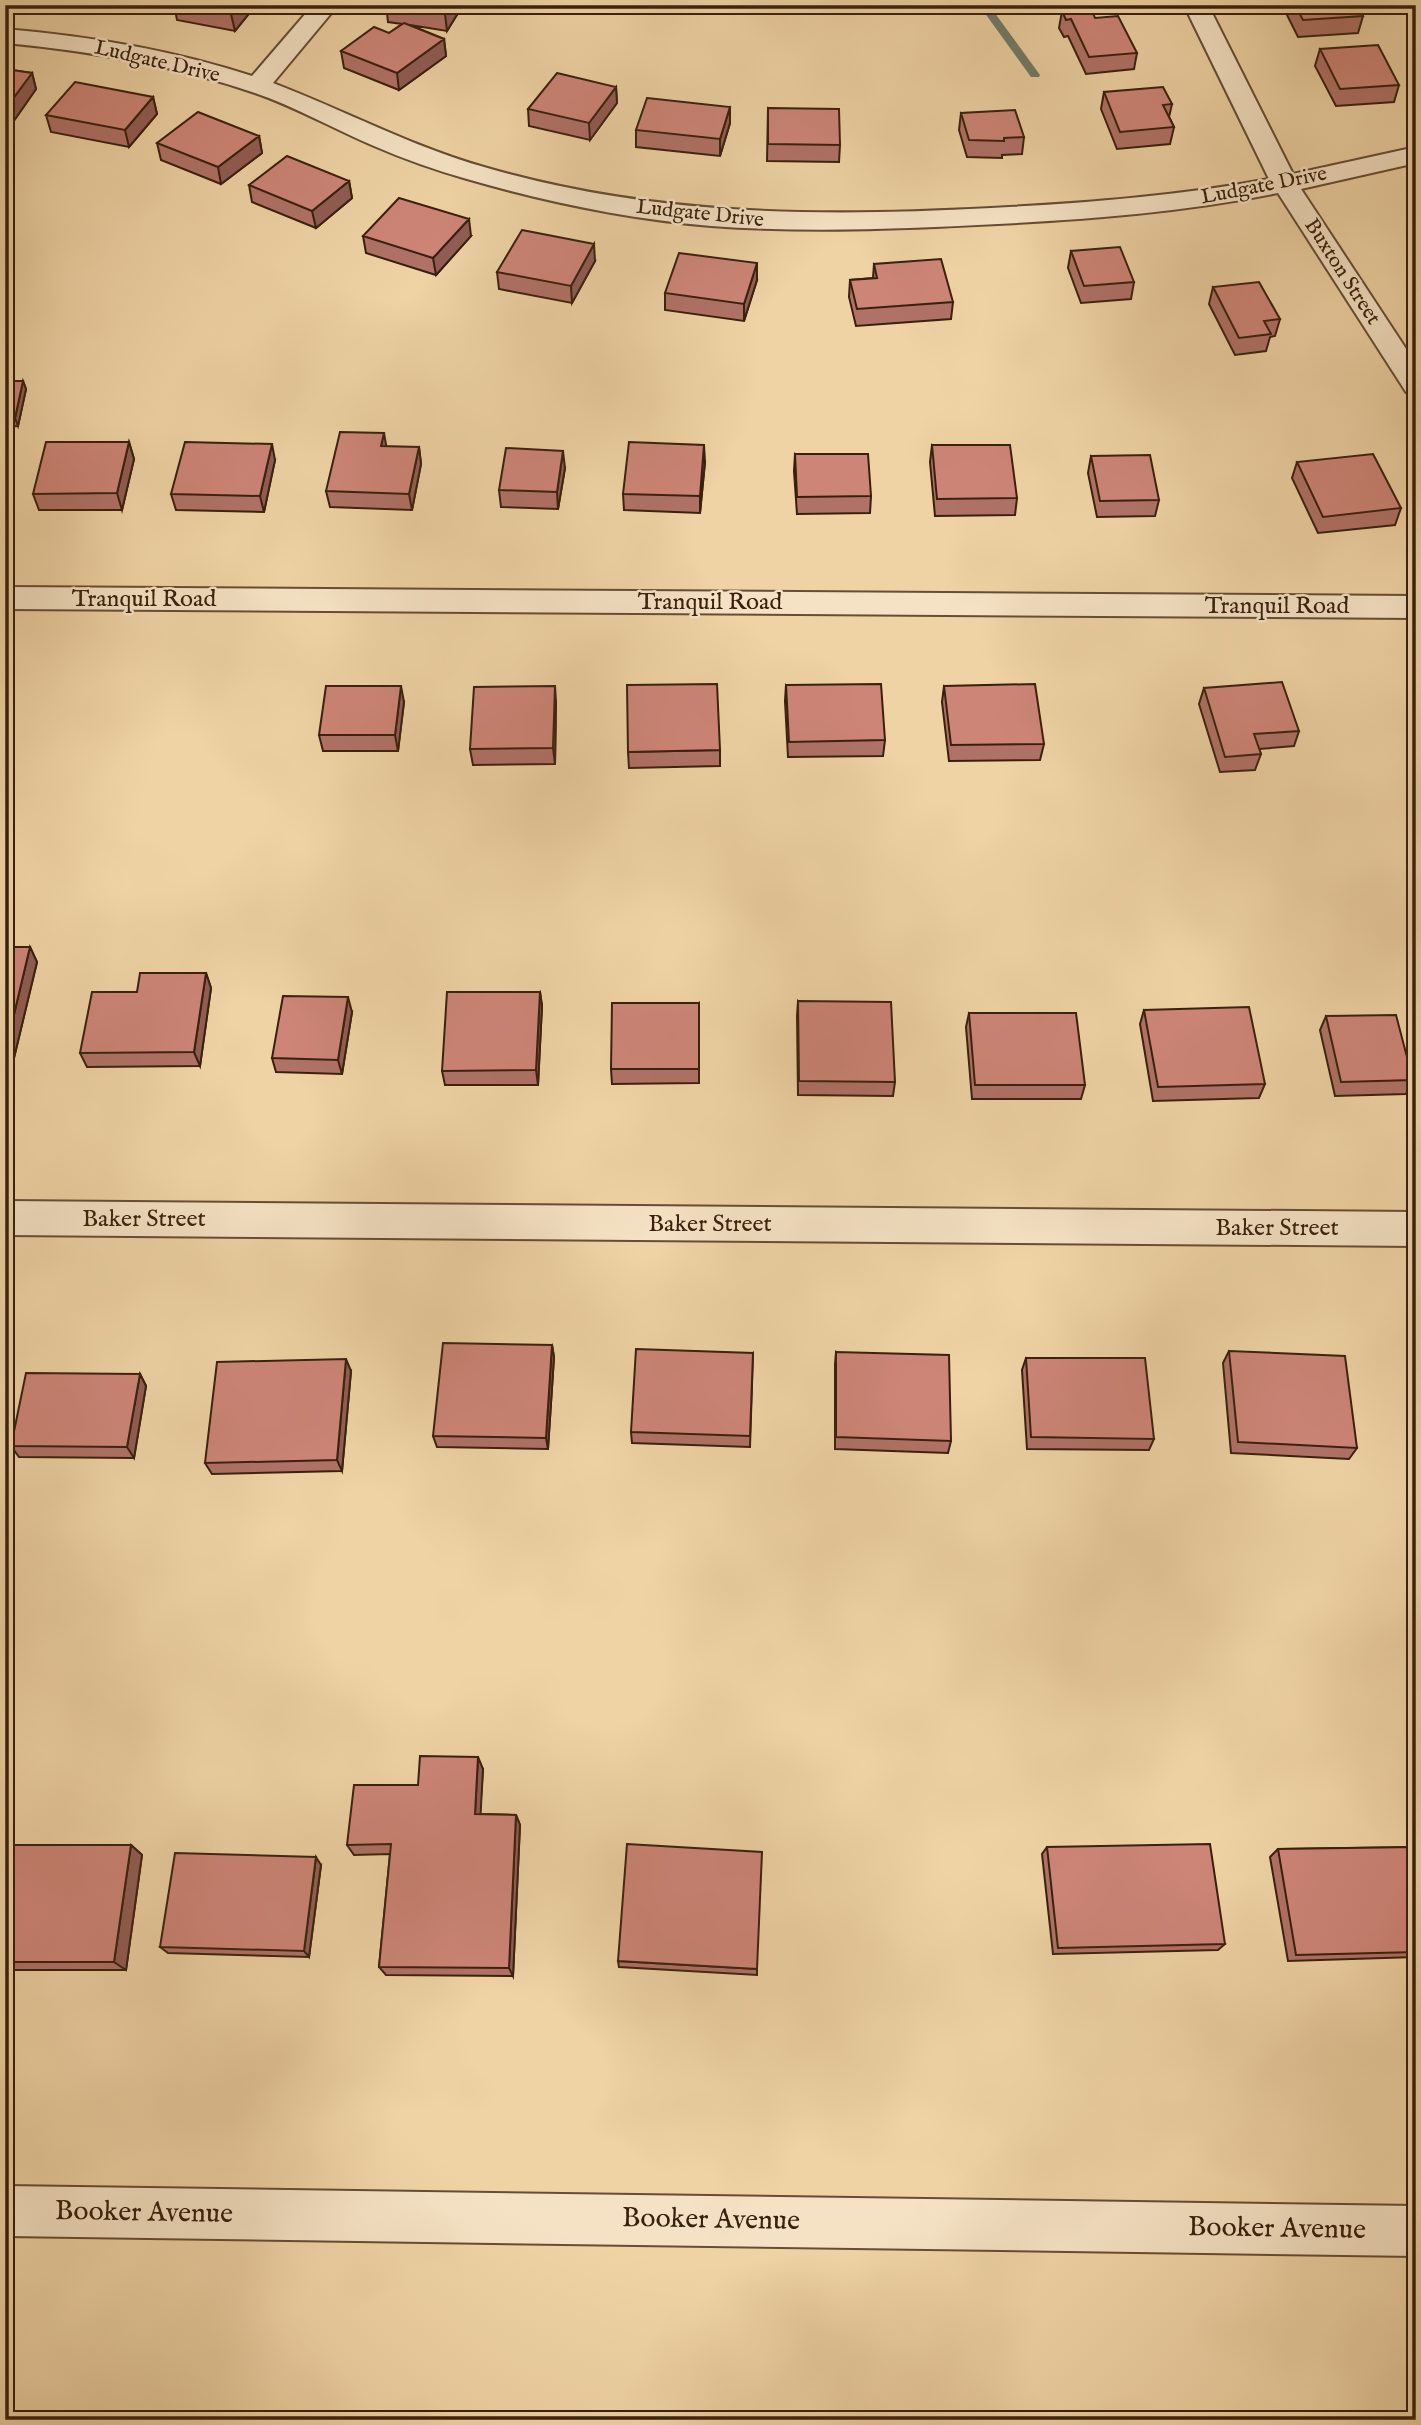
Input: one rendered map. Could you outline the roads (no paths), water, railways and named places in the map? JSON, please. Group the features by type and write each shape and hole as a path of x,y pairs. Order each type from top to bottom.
{"street":[{"path":"257,86 326,5"},
{"name":"Buxton Street","path":"1196,5 1284,183 1416,386"},
{"name":"Ludgate Drive","path":"5,36 100,48 178,63 257,86 405,150 476,172 554,193 629,208 709,218 802,223 900,222 1179,202 1416,155"},
{"name":"Tranquil Road","path":"5,598 1416,607"},
{"name":"Baker Street","path":"5,1218 1416,1229"},
{"name":"Booker Avenue","path":"5,2211 1416,2231"}],"waterway":[{"path":"984,5 1035,75"}]}
